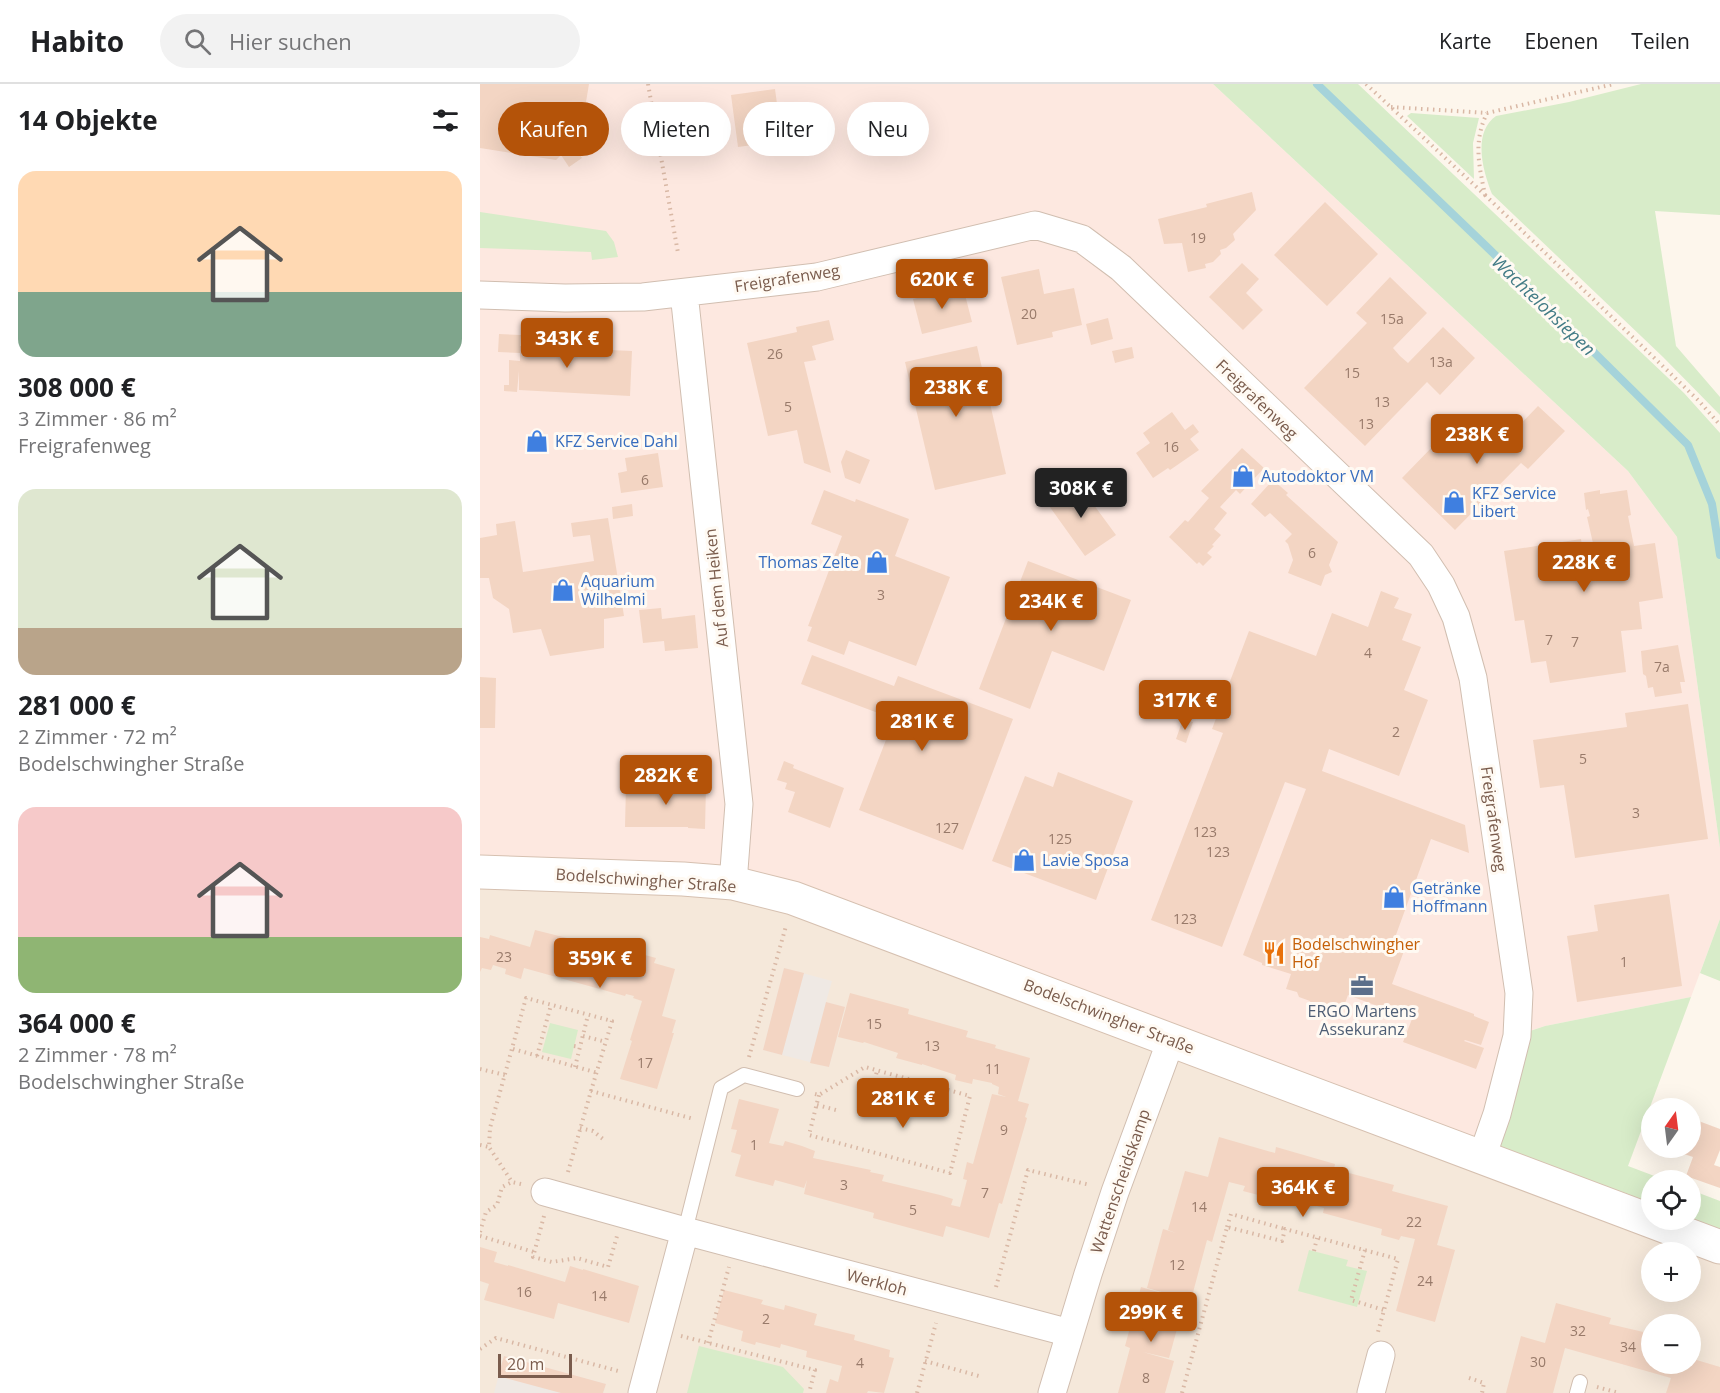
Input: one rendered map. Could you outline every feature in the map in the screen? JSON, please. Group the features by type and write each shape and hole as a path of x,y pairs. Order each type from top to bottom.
{"street":[{"name":"Freigrafenweg","path":"480,295 565,298 644,297 684,293 817,276 1035,225 1082,239 1121,268 1421,555 1441,585 1456,616 1473,678 1520,993 1517,1036 1497,1114 1482,1157"},
{"name":"Auf dem Heiken","path":"684,293 739,804 734,883"},
{"name":"Bodelschwingher Straße","path":"480,872 630,876 734,883 793,898 1720,1247"},
{"name":"Wattenscheidskamp","path":"1052,1393 1115,1192 1171,1040"},
{"name":"Werkloh","path":"545,1200 685,1231 1070,1333"},
{"path":"644,1386 685,1231"},
{"path":"1371,1393 1381,1355"}],"lane":[{"path":"685,1231 721,1088 744,1075 796,1089"}],"path":[{"path":"648,84 678,253"},
{"path":"1366,84 1699,401 1720,425"},
{"path":"1390,107 1487,113 1614,84"},
{"path":"1485,195 1478,142 1481,126 1487,113"},
{"path":"744,1075 793,898"},
{"path":"567,1176 612,1021 526,998 490,1128 489,1148 512,1182 545,1200 533,1257 552,1262 577,1258 608,1267 619,1230"},
{"path":"537,1056 551,1005"},
{"path":"575,1067 588,1015"},
{"path":"583,1036 606,1042"},
{"path":"574,1046 580,1047"},
{"path":"513,1049 598,1072"},
{"path":"555,1061 557,1056"},
{"path":"796,1089 819,1095 865,1067 970,1096 950,1173 808,1135 819,1095"},
{"path":"480,1069 505,1075"},
{"path":"867,1109 878,1071"},
{"path":"591,1091 712,1124"},
{"path":"817,1105 836,1110"},
{"path":"580,1128 593,1131 603,1139"},
{"path":"480,1145 489,1148"},
{"path":"994,1293 1028,1170 1090,1185"},
{"path":"512,1182 502,1187 497,1205 486,1212 480,1234 534,1252"},
{"path":"1182,1393 1231,1214 1398,1259 1375,1343 1381,1355"},
{"path":"1227,1227 1282,1241 1286,1229"},
{"path":"1314,1251 1317,1238"},
{"path":"1365,1250 1351,1300 1384,1310"},
{"path":"708,1343 731,1260"},
{"path":"917,1393 943,1299"},
{"path":"659,1330 815,1370 809,1393"},
{"path":"480,1349 496,1338 644,1386"},
{"path":"926,1361 979,1376"},
{"path":"1469,1378 1484,1383 1482,1393"}],"shaded area":[{"path":"480,84 1213,84 1628,471 1677,537 1720,848 1720,919 1691,997 1545,1026 1518,1035 1482,1157 793,898 480,872"},
{"path":"480,872 733,883 1641,1217 1641,1230 1676,1230 1720,1246 1720,1393 480,1393"},
{"path":"784,968 832,981 826,1002 845,1007 829,1067 763,1050"},
{"path":"504,1356 606,1384 603,1393 494,1393"}],"green space":[{"path":"1213,84 1358,84 1684,393 1720,433 1720,848 1677,537 1628,471"},
{"path":"1641,84 1720,84 1720,215 1655,211 1676,346 1720,397 1720,415 1663,357 1492,194 1485,174 1482,142 1484,132 1496,116 1569,102"},
{"path":"1411,113 1479,118 1473,143 1474,179 1407,116"},
{"path":"480,212 606,231 614,242 618,257 592,260 591,252 480,248"},
{"path":"1720,919 1720,981 1700,973"},
{"path":"1691,997 1653,1098 1641,1098 1641,1131 1628,1166 1641,1171 1641,1216 1482,1157 1518,1035 1545,1026"},
{"path":"550,1023 578,1030 571,1059 542,1052"},
{"path":"1701,1194 1720,1201 1720,1246 1677,1230 1701,1230"},
{"path":"1309,1250 1348,1260 1346,1266 1367,1271 1357,1307 1298,1291"},
{"path":"699,1346 783,1367 804,1389 803,1393 687,1393"}],"building":[{"path":"480,84 589,84 586,102 498,102 498,151 480,148"},
{"path":"775,89 777,102 743,102 743,146 738,147 731,95"},
{"path":"531,156 560,156 556,160"},
{"path":"562,156 581,156 582,158 569,167"},
{"path":"1252,192 1256,210 1233,234 1235,240 1220,250 1221,254 1213,262 1205,264 1206,268 1188,272 1182,243 1164,244 1158,219 1207,207 1206,204"},
{"path":"1325,202 1378,254 1327,306 1274,255"},
{"path":"1242,263 1259,279 1246,293 1263,310 1243,330 1209,297"},
{"path":"1039,269 1044,294 1074,288 1082,325 1052,332 1053,337 1017,345 1001,277"},
{"path":"1390,277 1427,313 1393,348 1400,356 1408,363 1443,327 1475,358 1440,395 1427,382 1365,446 1304,388 1367,323 1356,313"},
{"path":"963,287 972,322 922,334 913,299 940,292 939,290"},
{"path":"1108,318 1113,339 1091,345 1086,324"},
{"path":"829,320 834,340 812,346 816,360 804,362 831,473 804,463 797,430 768,436 747,343 797,332 796,327"},
{"path":"499,334 521,335 520,346 632,351 630,396 519,390 519,371 517,392 504,391 504,385 509,385 509,360 520,361 520,353 498,352"},
{"path":"977,346 1006,474 935,490 905,362"},
{"path":"1132,347 1134,358 1115,363 1112,351"},
{"path":"1538,406 1565,431 1528,469 1521,463 1455,530 1402,478 1436,443 1431,438 1449,421 1479,450 1493,436 1501,444"},
{"path":"1172,412 1185,430 1193,424 1199,432 1190,439 1199,450 1170,470 1168,468 1153,478 1136,453 1150,443 1143,433"},
{"path":"1242,448 1264,468 1240,494 1236,490 1220,507 1227,513 1214,529 1221,535 1207,553 1212,557 1203,566 1199,562 1197,564 1169,537 1185,520 1188,522 1209,498 1201,491"},
{"path":"846,450 870,460 860,484 845,478 841,462"},
{"path":"658,453 663,487 621,493 618,473 627,471 625,458"},
{"path":"1273,480 1288,493 1286,495 1338,542 1329,565 1332,572 1325,575 1321,586 1288,573 1293,560 1285,541 1292,534 1270,513 1265,517 1251,504"},
{"path":"1077,482 1116,535 1085,556 1047,503"},
{"path":"824,490 855,502 856,499 909,519 895,556 950,577 916,666 849,641 844,655 807,641 812,627 808,626 842,536 811,524"},
{"path":"1600,490 1600,494 1627,490 1631,515 1628,516 1634,546 1655,543 1663,598 1639,602 1642,629 1621,631 1626,672 1550,683 1546,661 1531,663 1524,620 1515,621 1504,551 1581,539 1583,554 1595,552 1584,493"},
{"path":"632,504 633,516 613,519 612,507"},
{"name":"Aquarium Wilhelmi","path":"608,518 624,616 604,619 604,648 550,656 541,629 513,633 509,609 493,598 489,578 480,578 480,538 497,535 496,524 515,521 523,572 594,561 590,535 573,537 571,523"},
{"path":"1028,561 1131,600 1104,671 1052,651 1030,709 979,689"},
{"path":"1381,591 1399,598 1394,608 1412,614 1402,640 1421,647 1404,690 1428,700 1399,776 1329,749 1322,771 1465,825 1469,853 1431,839 1393,943 1405,948 1392,984 1474,1014 1489,1022 1481,1045 1464,1041 1484,1048 1476,1069 1403,1042 1412,1019 1348,995 1343,1009 1333,1006 1327,1008 1316,1004 1311,1006 1310,1001 1299,997 1297,992 1286,989 1291,974 1262,965 1243,955 1306,789 1285,782 1222,947 1151,920 1223,733 1212,729 1249,631 1316,656 1332,613 1368,627"},
{"path":"661,608 662,619 695,615 698,648 665,651 664,641 643,643 639,610"},
{"path":"1678,645 1685,682 1680,682 1682,693 1655,697 1653,687 1648,688 1646,676 1643,674 1641,651"},
{"path":"812,655 894,686 898,676 1013,719 963,850 859,810 894,719 801,684"},
{"path":"480,677 496,678 495,728 480,728"},
{"path":"1167,688 1188,695 1181,714 1161,707"},
{"path":"1688,704 1708,839 1575,858 1564,785 1540,788 1533,740 1627,727 1625,713"},
{"path":"1183,719 1193,722 1186,743 1176,739"},
{"path":"784,761 794,765 793,768 844,788 830,828 788,812 795,792 785,789 787,783 777,780"},
{"path":"1058,772 1133,801 1096,900 992,861 1025,776 1053,787"},
{"path":"626,785 706,786 705,829 625,827"},
{"path":"1669,894 1682,986 1577,1002 1567,936 1598,931 1594,905"},
{"path":"535,930 591,944 591,946 618,954 618,952 644,959 645,955 656,958 654,963 675,969 662,1016 676,1020 657,1089 620,1079 642,1001 633,998 634,996 626,994 625,996 524,968 521,979 505,974 506,969 493,965 491,970 482,968 480,972 480,937 489,939 490,935 530,947"},
{"path":"784,968 804,973 782,1055 763,1050"},
{"path":"850,993 909,1009 908,1014 968,1031 966,1037 1030,1058 1018,1101 1029,1104 1025,1117 1027,1118 1002,1204 999,1203 989,1238 946,1226 943,1237 873,1218 874,1213 804,1194 807,1180 804,1188 775,1180 773,1186 735,1176 741,1155 731,1152 737,1130 731,1129 739,1099 779,1109 769,1143 783,1146 785,1141 802,1146 815,1151 813,1158 871,1170 870,1172 884,1175 882,1181 953,1199 951,1205 960,1207 967,1180 963,1179 967,1162 973,1164 992,1094 1006,1097 998,1094 999,1087 992,1083 973,1079 972,1084 955,1080 956,1075 896,1058 898,1053 864,1042 838,1037"},
{"path":"826,1002 845,1007 829,1067 810,1063"},
{"path":"1701,1122 1720,1129 1720,1150 1714,1165 1720,1167 1720,1188 1701,1181 1701,1170 1688,1170 1693,1158 1701,1158"},
{"path":"1219,1137 1275,1153 1276,1147 1335,1164 1334,1169 1394,1185 1392,1191 1448,1206 1437,1245 1455,1250 1435,1322 1396,1311 1415,1239 1401,1236 1399,1240 1381,1235 1382,1229 1323,1213 1324,1208 1264,1191 1262,1196 1243,1191 1245,1186 1229,1182 1212,1242 1207,1240 1191,1300 1147,1288 1163,1229 1176,1233 1168,1230 1185,1171 1208,1177"},
{"path":"480,1247 497,1252 494,1262 565,1282 570,1266 639,1286 629,1323 558,1303 554,1319 484,1300 489,1284 480,1281"},
{"path":"1141,1287 1185,1300 1169,1358 1143,1352 1174,1361 1165,1393 1118,1393 1130,1348 1125,1346"},
{"path":"724,1290 763,1300 761,1304 784,1310 785,1305 817,1314 814,1325 855,1335 854,1340 890,1350 889,1357 894,1358 884,1393 868,1391 867,1393 826,1393 830,1379 838,1382 842,1366 806,1357 807,1351 781,1344 780,1348 741,1341 743,1331 715,1323"},
{"path":"1556,1303 1611,1318 1609,1324 1641,1331 1641,1370 1565,1348 1553,1393 1506,1393 1521,1336 1545,1343"},
{"path":"504,1356 606,1384 603,1393 561,1393 498,1376"},
{"path":"1701,1361 1720,1367 1720,1393 1666,1393 1671,1378 1657,1374 1701,1374"}],"waterway":[{"name":"Wachtelohsiepen","path":"1317,84 1688,445 1712,504 1720,555"}],"place":[{"name":"KFZ Service Dahl","path":"537,441"},
{"name":"Autodoktor VM","path":"1243,476"},
{"name":"KFZ Service Libert","path":"1454,502"},
{"name":"Thomas Zelte","path":"877,562"},
{"name":"Aquarium Wilhelmi","path":"563,590"},
{"name":"Lavie Sposa","path":"1024,860"},
{"name":"Getränke Hoffmann","path":"1394,897"},
{"name":"Bodelschwingher Hof","path":"1274,953"},
{"name":"ERGO Martens Assekuranz","path":"1362,986"}]}
